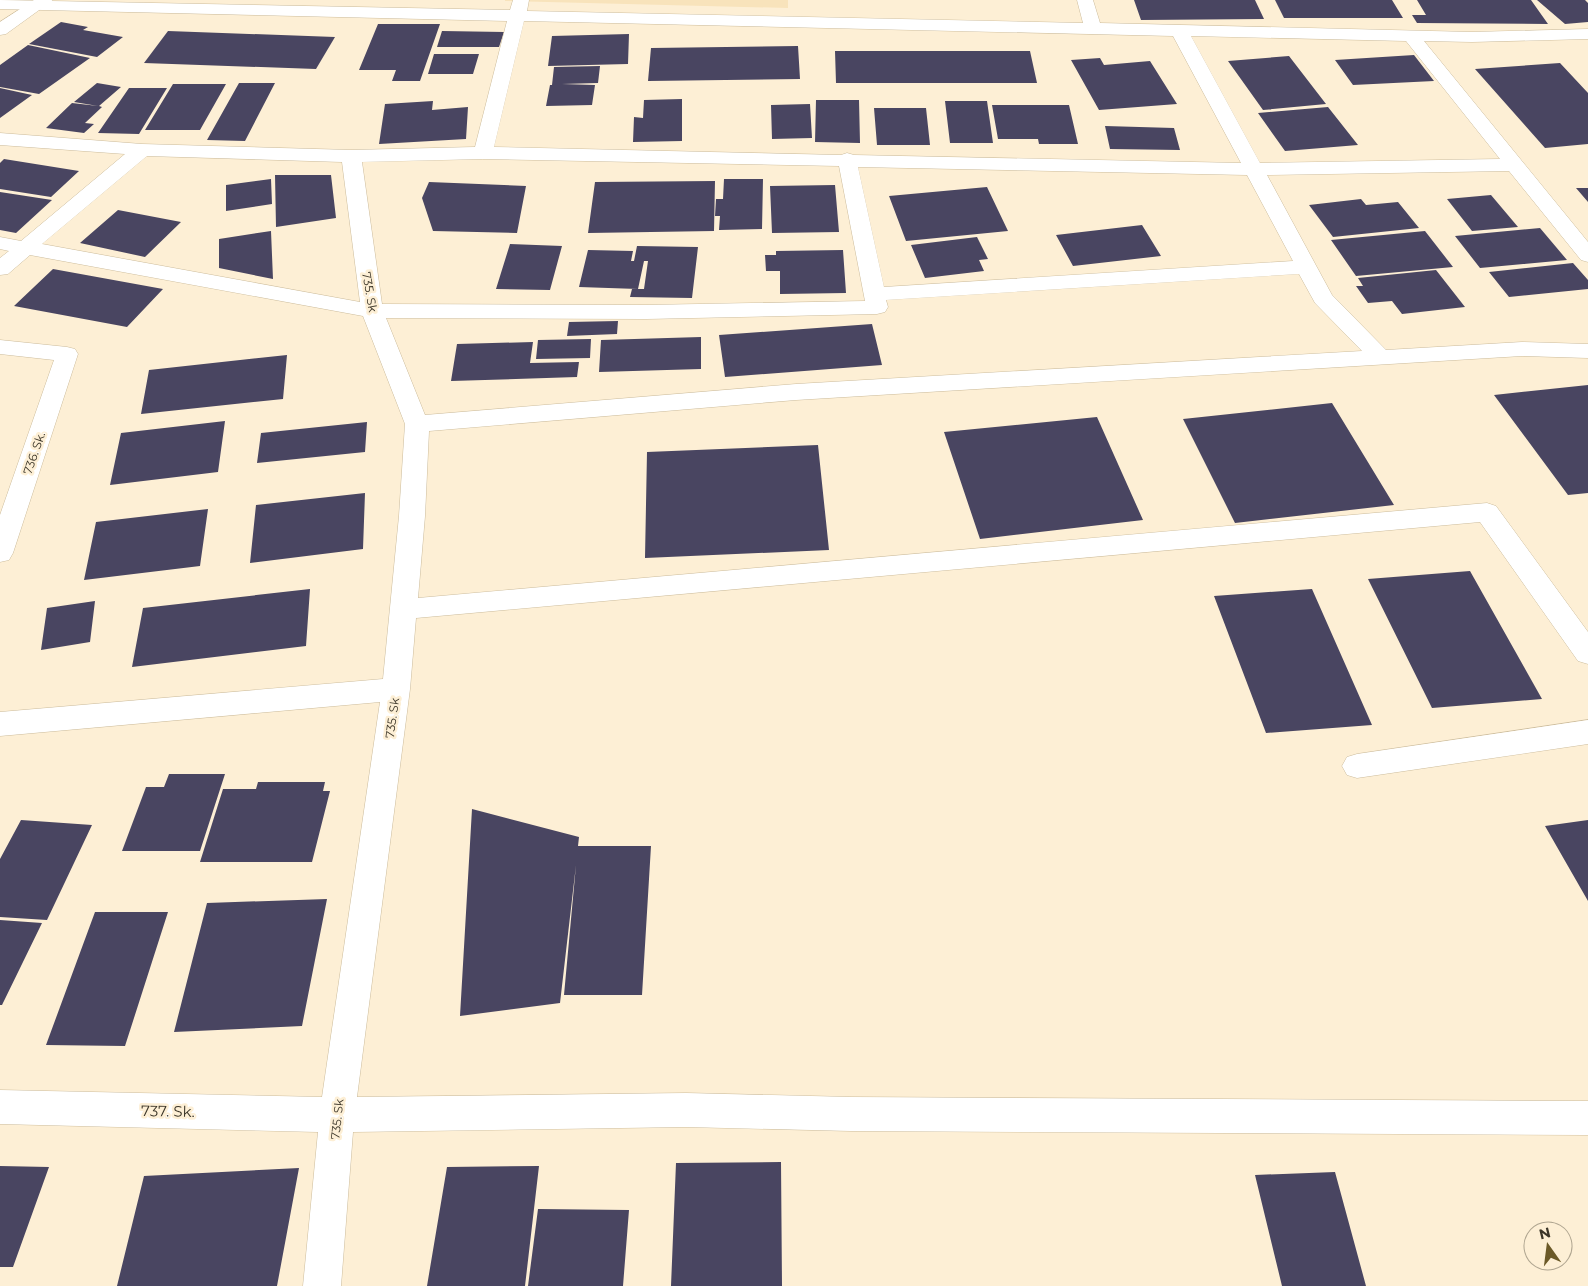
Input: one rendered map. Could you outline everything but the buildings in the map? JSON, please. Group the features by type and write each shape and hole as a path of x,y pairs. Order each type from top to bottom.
{"street":[{"path":"1085,0 1093,28"},
{"path":"0,30 41,3"},
{"path":"0,4 520,7 799,14 1093,28 1472,37 1588,34"},
{"path":"483,153 520,7"},
{"path":"1179,30 1323,298 1380,357"},
{"path":"1411,36 1588,256"},
{"path":"0,139 142,150 351,156 483,153 847,159 1254,169 1516,165"},
{"path":"0,269 142,150"},
{"name":"735. Sk","path":"322,1286 337,1115 396,689 417,424 372,311 351,156"},
{"path":"0,243 372,311 646,312 877,307 847,159"},
{"path":"874,294 1307,267"},
{"name":"736. Sk.","path":"0,347 67,354 0,553"},
{"path":"417,424 796,392 1522,348 1588,351"},
{"path":"403,609 1487,512 1588,653"},
{"path":"0,724 396,689"},
{"path":"1357,766 1588,732"},
{"name":"737. Sk.","path":"0,1107 337,1115 686,1110 851,1114 1588,1118"}],"shaded area":[{"path":"788,0 788,8 505,1"}]}
